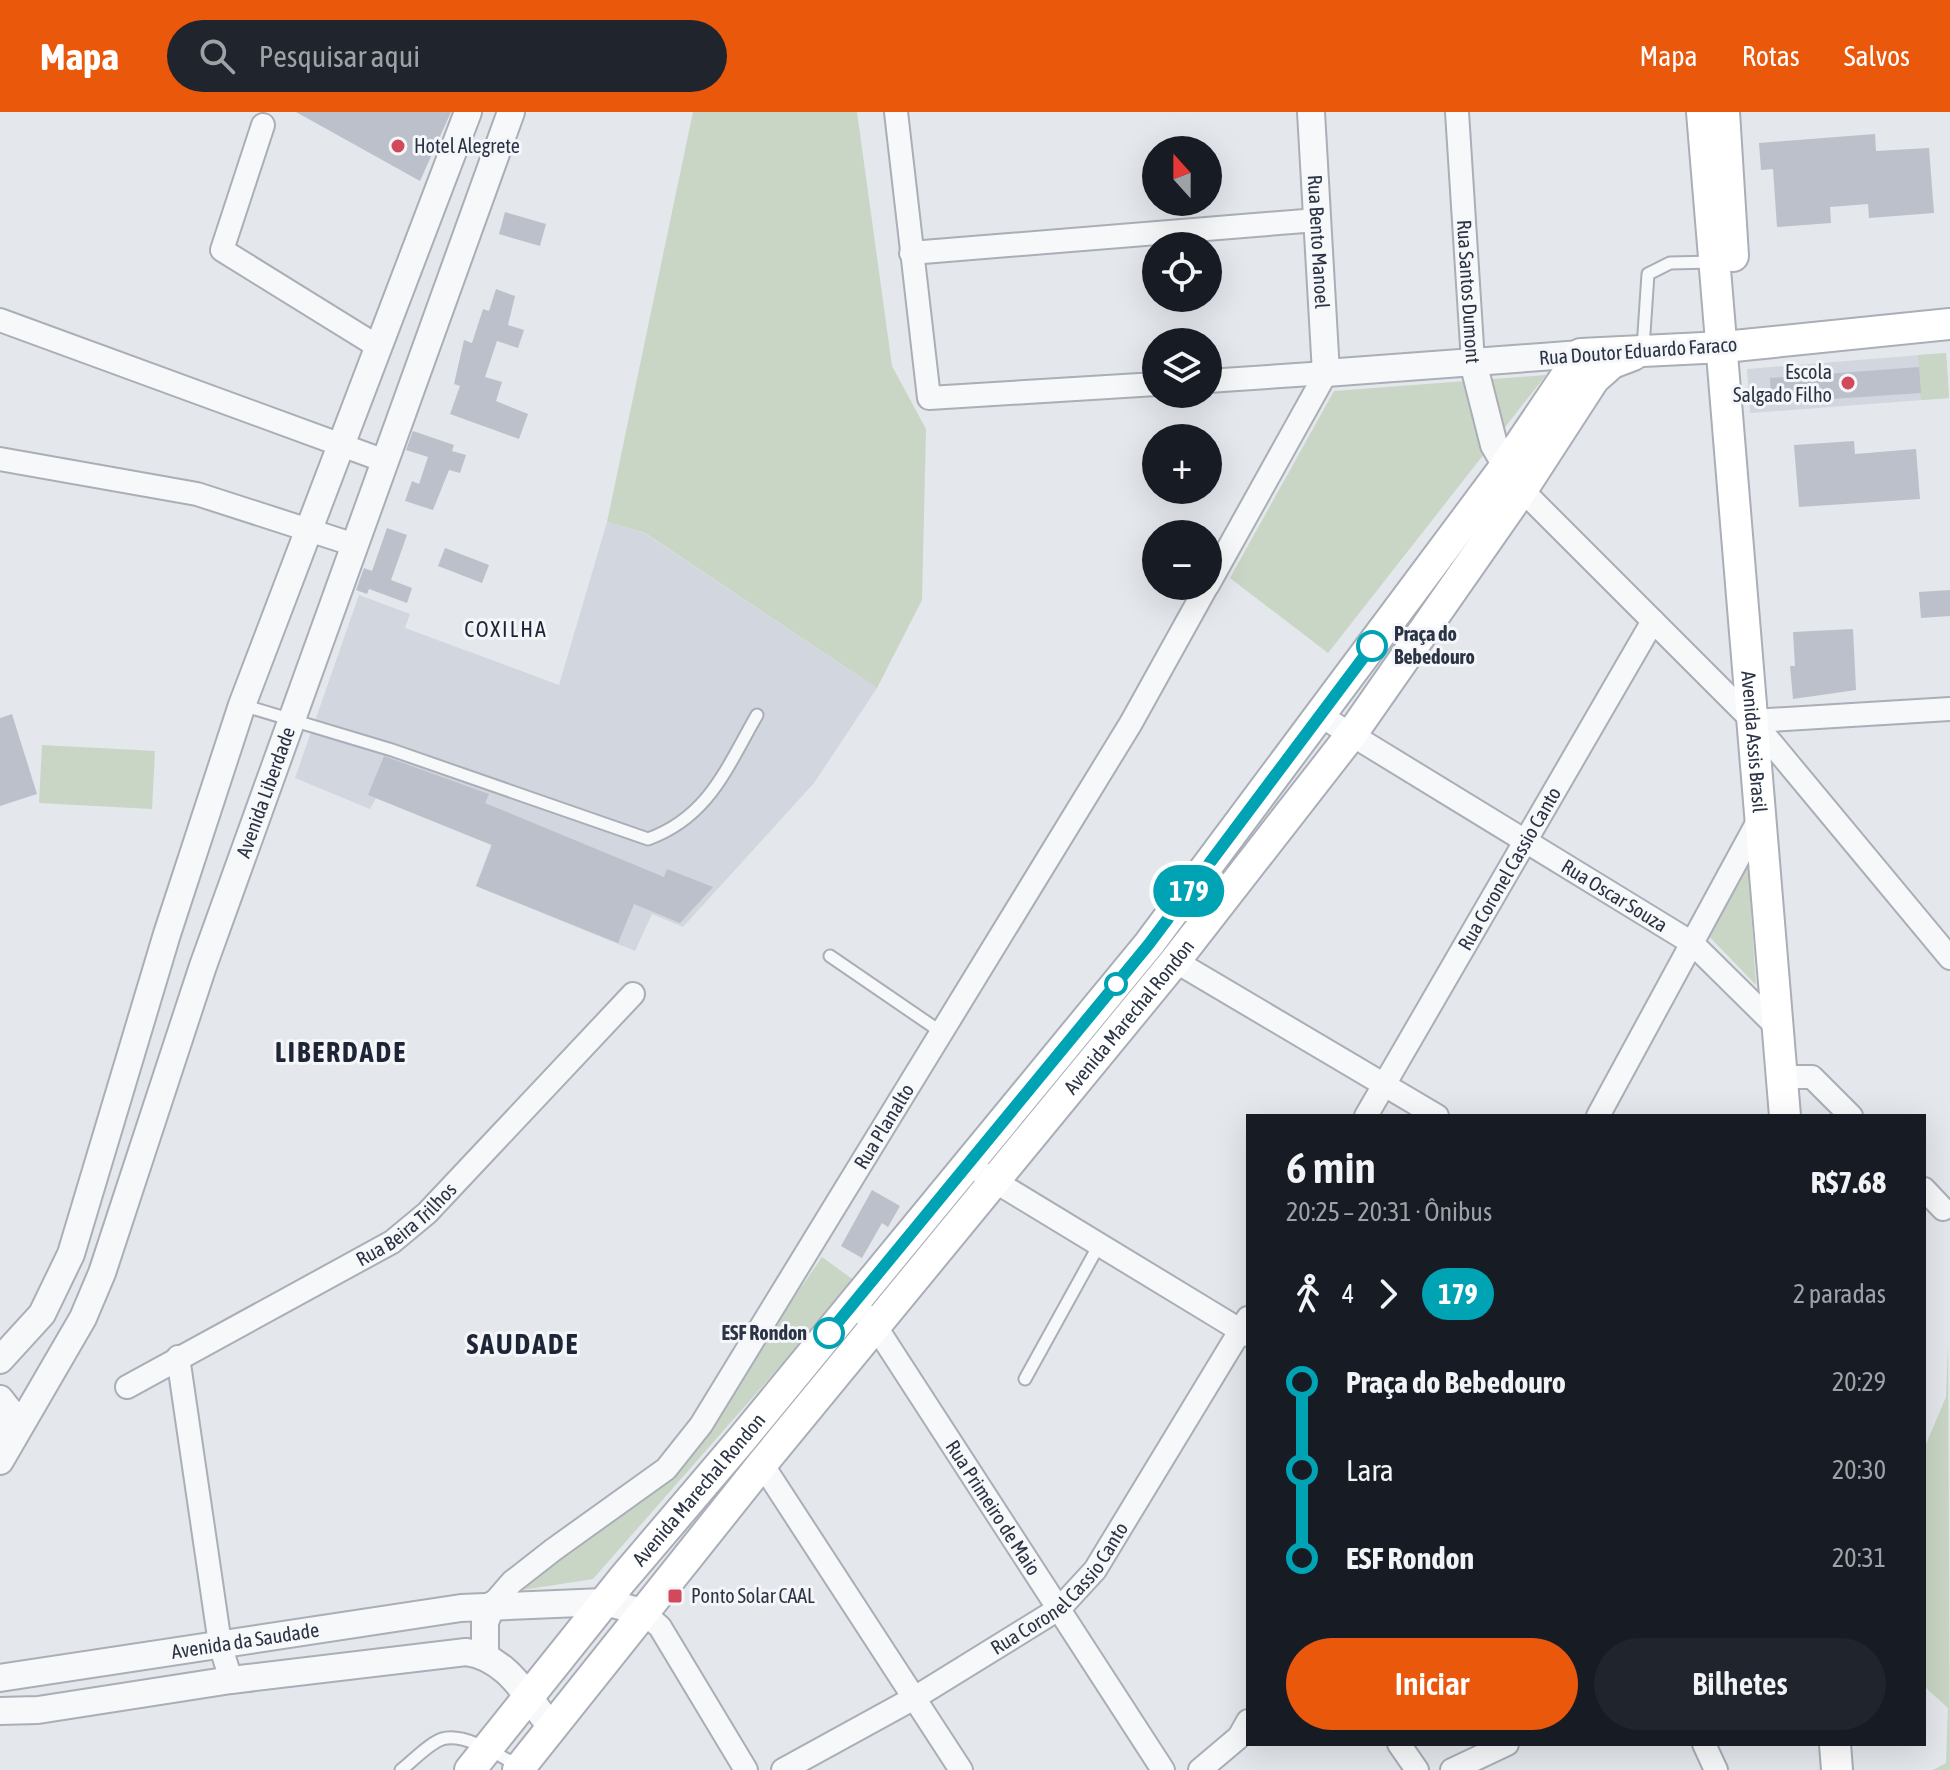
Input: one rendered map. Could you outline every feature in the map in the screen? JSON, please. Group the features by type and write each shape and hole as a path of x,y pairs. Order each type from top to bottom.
{"main road":[{"name":"Avenida Assis Brasil","path":"1702,112 1738,325 1727,354"},
{"name":"Avenida Assis Brasil","path":"1724,112 1720,213 1714,262 1727,354 1785,1114"},
{"name":"Rua Doutor Eduardo Faraco","path":"1581,354 1642,351 1727,354 1950,324"},
{"name":"Avenida Marechal Rondon","path":"479,1760 604,1602 1149,944 1321,716 1594,379 1612,363 1642,351"},
{"name":"Avenida Marechal Rondon","path":"519,1769 762,1464 1175,961 1351,735 1513,479 1581,354"},
{"path":"1835,1746 1837,1770"}],"street":[{"path":"0,1360 42,1314 71,1254 167,934 242,705 468,112"},
{"name":"Avenida Liberdade","path":"2,1458 83,1318 102,1273 203,966 511,112"},
{"path":"896,112 929,398 1142,385"},
{"name":"Rua Bento Manoel","path":"1311,112 1326,373"},
{"name":"Rua Santos Dumont","path":"1457,112 1473,362 1494,445 1513,479"},
{"path":"263,125 222,250 377,346"},
{"path":"911,253 1317,220"},
{"path":"0,320 385,461"},
{"name":"Rua Doutor Eduardo Faraco","path":"1326,373 1581,354"},
{"path":"1222,380 1326,373"},
{"name":"Rua Planalto","path":"1222,560 1326,373"},
{"path":"0,459 197,494 355,545"},
{"path":"1513,479 1753,721 1950,958"},
{"name":"Rua Planalto","path":"492,1605 512,1582 666,1469 701,1425 1131,723 1200,600"},
{"name":"Rua Coronel Cassio Canto","path":"1367,1114 1653,621"},
{"path":"1753,721 1950,709"},
{"path":"1321,716 1351,735"},
{"name":"Rua Oscar Souza","path":"1351,735 1527,839 1692,943 1777,1027"},
{"path":"1599,1114 1761,816"},
{"path":"1175,961 1433,1114"},
{"name":"Rua Beira Trilhos","path":"127,1387 178,1357 363,1261 392,1242 427,1213 633,994"},
{"path":"1781,1077 1812,1077 1849,1114"},
{"path":"968,1164 1099,1245 1245,1328"},
{"path":"1926,1191 1943,1209"},
{"path":"854,1303 876,1327"},
{"name":"Rua Primeiro de Maio","path":"876,1327 1163,1770"},
{"name":"Rua Coronel Cassio Canto","path":"783,1770 916,1697 1060,1608 1095,1570 1245,1328"},
{"path":"178,1357 220,1644 231,1680"},
{"path":"0,1399 11,1413 2,1458"},
{"path":"762,1464 961,1770"},
{"path":"552,1728 508,1673 485,1655 485,1622 492,1605 604,1602 643,1612 660,1627 746,1770"},
{"name":"Avenida da Saudade","path":"0,1678 492,1605"},
{"name":"Avenida da Saudade","path":"0,1711 38,1710 231,1680 466,1652 485,1655"},
{"path":"1200,1770 1239,1737 1246,1725"},
{"path":"1400,1746 1417,1770"},
{"path":"1452,1770 1503,1746"},
{"path":"1705,1746 1716,1770"}],"lane":[{"path":"1642,351 1648,274 1670,263 1714,262"},
{"path":"242,705 392,750 648,839 668,832 706,802 757,715"},
{"path":"830,956 941,1032"},
{"path":"1025,1379 1099,1245"},
{"path":"401,1770 443,1739 479,1760 519,1769"}],"shaded area":[{"name":"Escola Salgado Filho","path":"1946,353 1949,398 1750,413 1747,369"},
{"path":"607,522 644,533 877,688 814,783 683,927 652,914 635,951 476,886 491,845 376,798 370,809 295,778 359,595 410,614 405,628 559,685"}],"green space":[{"path":"693,112 857,112 892,366 926,429 922,600 877,688 645,533 607,522"},
{"path":"1946,353 1949,398 1921,400 1918,355"},
{"name":"Praça do Bebedouro","path":"1546,375 1328,653 1230,578 1334,391"},
{"path":"42,745 155,751 152,809 39,803"},
{"path":"1747,850 1756,985 1703,930"},
{"path":"822,1257 855,1281 593,1579 522,1590 675,1470"},
{"path":"1948,1345 1950,1770 1933,1770 1946,1763 1948,1708 1926,1688 1926,1444 1946,1397"}],"building":[{"name":"Hotel Alegrete","path":"296,112 451,112 420,181"},
{"path":"1875,134 1876,151 1929,148 1934,213 1869,218 1868,204 1830,207 1831,223 1777,227 1773,169 1761,170 1759,143"},
{"path":"505,212 546,224 540,246 499,234"},
{"path":"496,289 515,296 508,325 524,330 518,348 497,341 485,377 502,382 496,401 528,414 519,439 450,414 460,386 454,384 464,340 472,343 483,309 489,311"},
{"path":"1919,367 1921,393 1771,403 1770,378"},
{"path":"413,431 454,445 452,451 466,455 460,473 449,470 433,510 405,501 412,481 419,484 428,457 406,450"},
{"path":"1854,441 1855,454 1916,449 1920,499 1799,507 1794,445"},
{"path":"387,528 407,535 391,580 412,588 407,603 369,589 367,594 356,590 364,568 372,571"},
{"path":"445,548 489,565 482,583 438,566"},
{"path":"1950,590 1950,616 1921,618 1919,592"},
{"path":"1853,629 1856,690 1793,699 1790,666 1795,666 1793,632"},
{"path":"12,714 37,794 0,806 0,718"},
{"path":"384,756 489,794 485,803 664,877 667,869 713,887 680,923 634,904 618,943 476,886 492,845 368,795"},
{"path":"872,1190 900,1206 888,1227 882,1223 862,1258 841,1246"}],"bus line":[{"name":"179","path":"829,1333 1149,944 1372,646"}],"place":[{"name":"Hotel Alegrete","path":"398,146"},
{"name":"Escola Salgado Filho","path":"1848,383"},
{"name":"Praça do Bebedouro","path":"1372,646"},
{"name":"ESF Rondon","path":"829,1333"},
{"name":"Ponto Solar CAAL","path":"675,1596"}],"district":[{"name":"COXILHA","path":"506,629"},
{"name":"LIBERDADE","path":"341,1052"},
{"name":"SAUDADE","path":"523,1344"}]}
